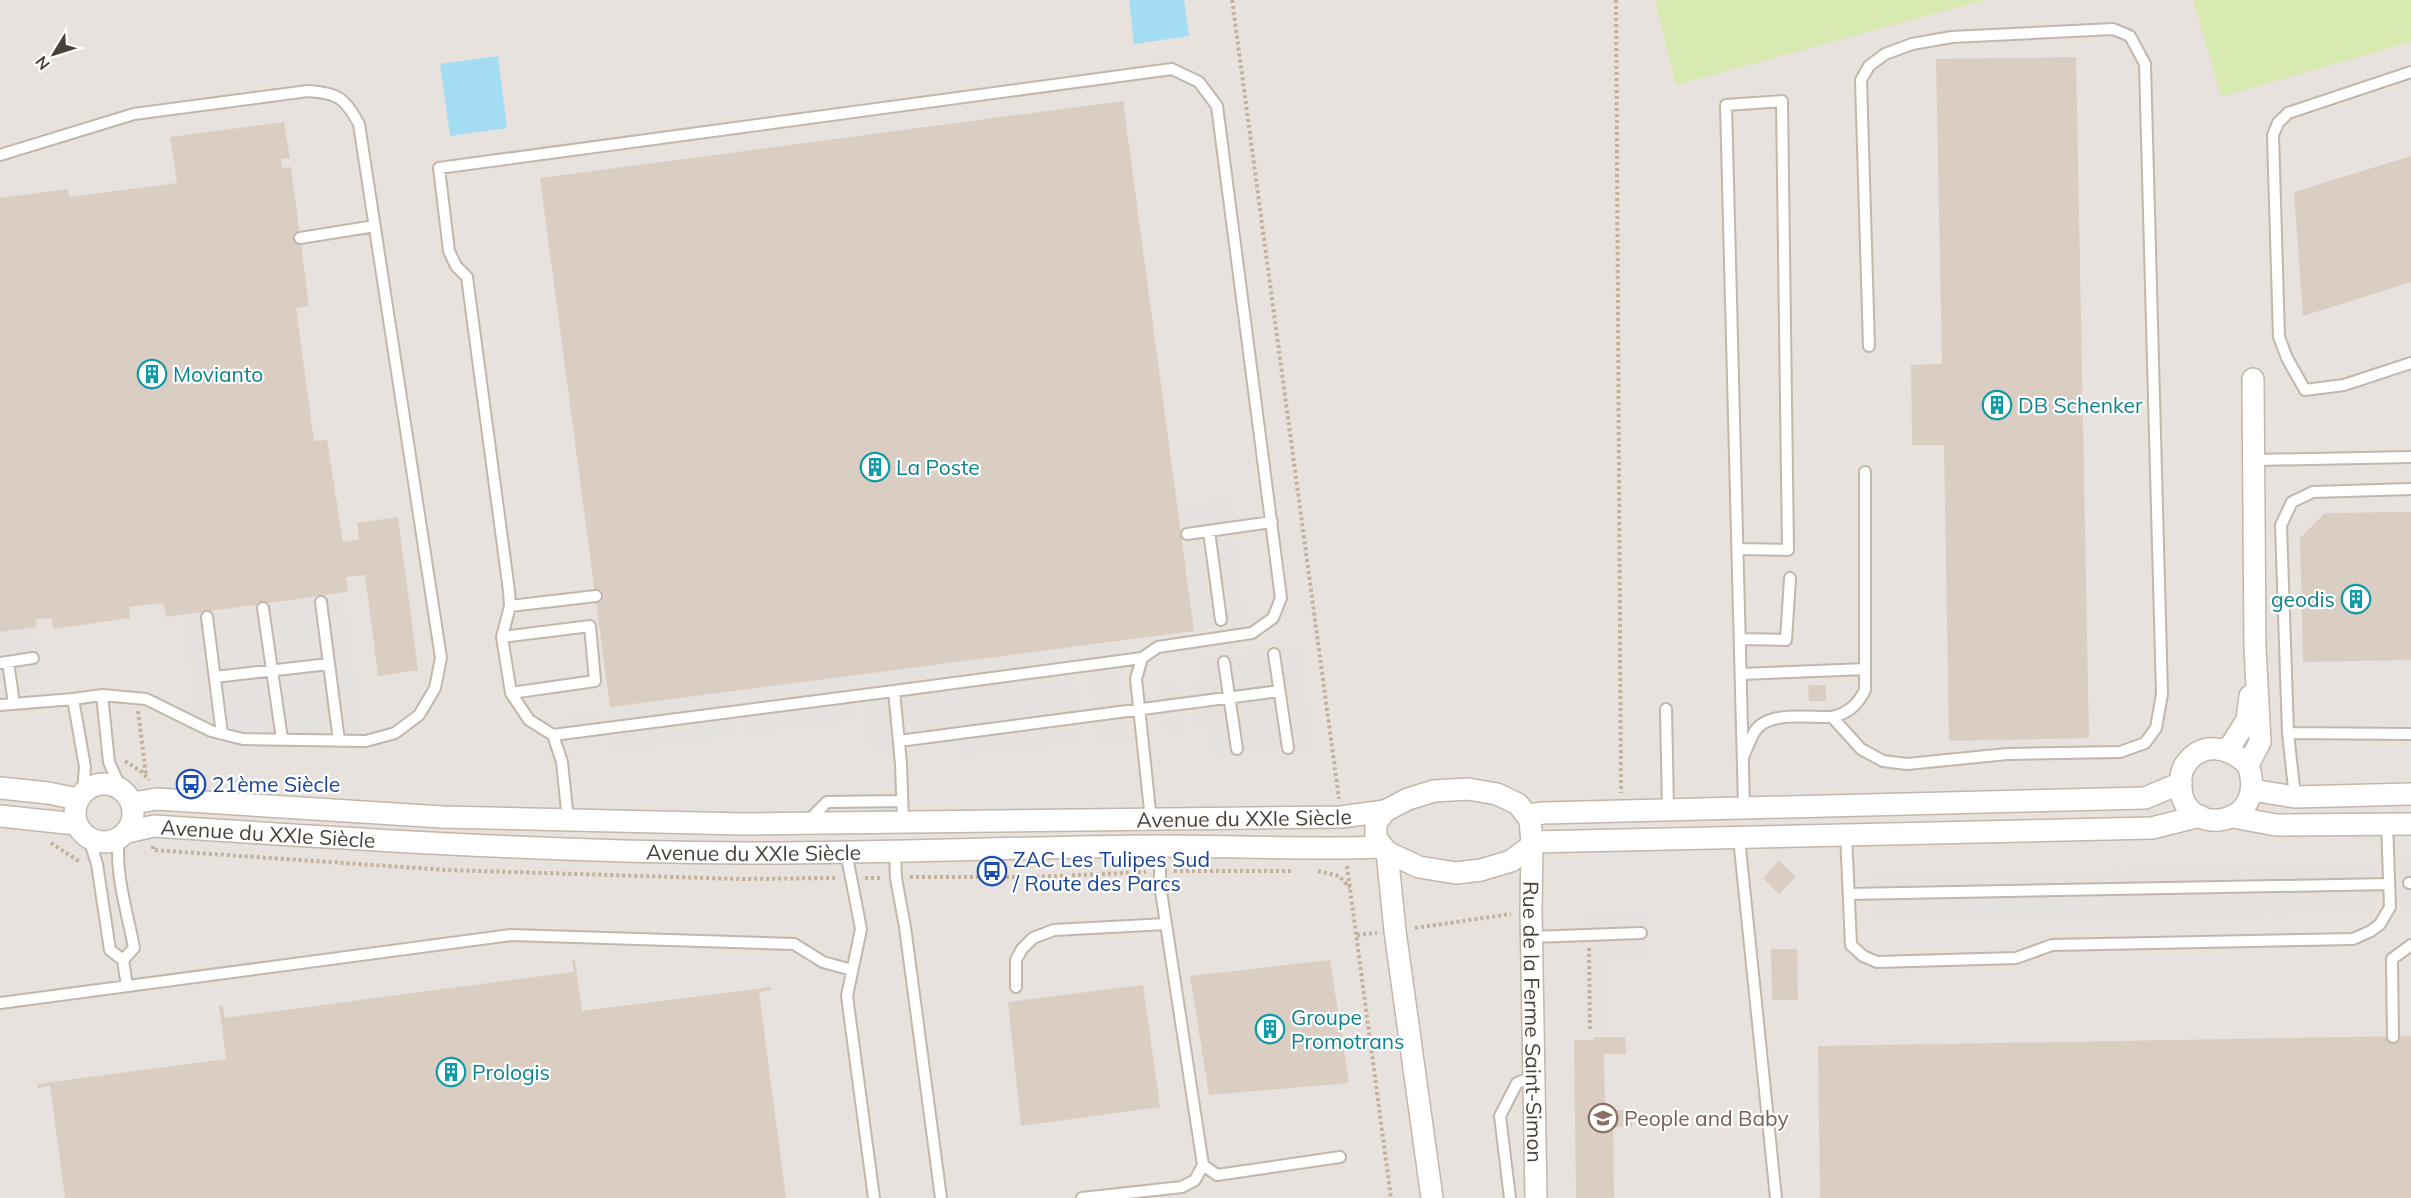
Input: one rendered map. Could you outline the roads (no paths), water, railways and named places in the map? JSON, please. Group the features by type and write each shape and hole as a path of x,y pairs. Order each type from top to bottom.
{"street":[{"path":"2248,765 2260,742 2255,648 2253,379"},
{"path":"2228,750 2247,720 2255,648"},
{"path":"2208,749 2228,750 2238,754 2248,765 2253,780 2252,790 2245,807 2233,817 2219,821 2200,816 2186,804 2181,792 2181,783 2185,766 2195,755 2208,749"},
{"path":"1527,815 1621,810 2145,798 2181,783"},
{"path":"0,816 82,831 104,843 123,835 133,818 126,796 114,785 97,784 80,796 75,807 82,831"},
{"path":"0,788 80,796"},
{"name":"Avenue du XXIe Siècle","path":"126,796 442,816 806,823 1341,817 1385,811 1408,799 1434,791 1468,789 1497,794 1518,804 1527,815"},
{"path":"2252,790 2295,797 2411,794"},
{"path":"1385,811 1376,823 1376,838 1384,849 1419,867 1456,873 1481,870 1511,861 1532,844 1846,833 2152,828 2200,816"},
{"name":"Rue de la Ferme Saint-Simon","path":"1527,815 1530,820 1532,844 1536,1198"},
{"path":"2233,817 2276,825 2411,824"},
{"name":"Avenue du XXIe Siècle","path":"123,835 154,826 444,845 743,853 1160,846 1384,849"},
{"path":"1384,849 1432,1198"}],"lane":[{"path":"1832,717 1861,749 1883,761 1907,764 2007,754 2120,752 2145,743 2157,728 2162,694 2145,64 2130,36 2113,28 1952,37 1912,44 1885,54 1869,66 1861,81 1869,346"},
{"path":"1172,69 1199,82 1217,106 1272,522 1281,598 1273,618 1252,633 1158,647 1142,658 553,735 529,720 511,693 502,637 510,606 467,277 456,266 449,251 439,168 1172,69"},
{"path":"2411,72 2288,113 2278,123 2273,135 2279,337 2287,358 2306,390 2344,385 2411,363"},
{"path":"0,155 134,114 308,91 331,93 349,104 359,124 441,658 435,688 419,715 395,733 366,741 243,739 212,731 146,699 136,698 102,695 0,705"},
{"path":"1738,549 1788,550 1782,101 1726,105 1744,807"},
{"path":"300,238 375,226"},
{"path":"2255,460 2411,457"},
{"path":"1743,757 1756,730 1766,722 1777,718 1832,717 1846,713 1860,700 1864,690 1865,669 1865,472"},
{"path":"2295,797 2288,733 2281,525 2292,502 2313,492 2411,489"},
{"path":"1187,534 1272,522"},
{"path":"1209,531 1221,620"},
{"path":"1740,639 1786,640 1790,578"},
{"path":"510,606 596,596"},
{"path":"321,602 339,741"},
{"path":"263,608 282,739"},
{"path":"207,617 222,734"},
{"path":"502,637 590,626 595,681 511,693"},
{"path":"1275,654 1288,748"},
{"path":"14,704 4,662 33,658"},
{"path":"1142,658 1136,679 1151,820"},
{"path":"1224,662 1237,749"},
{"path":"215,677 329,664"},
{"path":"1741,674 1865,669"},
{"path":"894,691 903,822"},
{"path":"899,741 1279,691"},
{"path":"102,695 108,762 126,796"},
{"path":"74,699 85,767 80,796"},
{"path":"1666,709 1668,809"},
{"path":"2288,733 2411,734"},
{"path":"553,735 562,762 568,820"},
{"path":"806,823 827,802 902,801"},
{"path":"1846,833 1851,945 1863,956 1877,962 2016,958 2052,945 2353,939 2380,924 2390,907 2387,823"},
{"path":"82,831 97,864 110,950 123,960 127,986"},
{"path":"123,835 118,848 134,948 123,960"},
{"path":"1739,838 1776,1198"},
{"path":"1082,1198 1182,1187 1195,1180 1203,1165 1160,885 1160,846"},
{"path":"846,852 861,929 847,996 874,1198"},
{"path":"894,852 941,1198"},
{"path":"1849,894 2389,884"},
{"path":"1016,987 1016,960 1033,938 1054,930 1166,924"},
{"path":"1532,937 1641,933"},
{"path":"0,1004 511,935 794,944 823,962 852,970"},
{"path":"2393,1037 2392,959 2411,945"},
{"path":"1510,1198 1500,1116 1517,1083 1534,1076"},
{"path":"1203,1165 1217,1175 1340,1157"}],"water":[{"path":"1129,0 1184,0 1189,36 1134,44"},
{"path":"498,56 507,128 450,136 440,64"}],"place":[{"name":"Movianto","path":"152,374"},
{"name":"DB Schenker","path":"1997,405"},
{"name":"La Poste","path":"875,467"},
{"name":"geodis","path":"2356,599"},
{"name":"21ème Siècle","path":"191,784"},
{"name":"ZAC Les Tulipes Sud / Route des Parcs","path":"992,871"},
{"name":"Groupe Promotrans","path":"1270,1029"},
{"name":"Prologis","path":"451,1072"},
{"name":"People and Baby","path":"1603,1118"}]}
